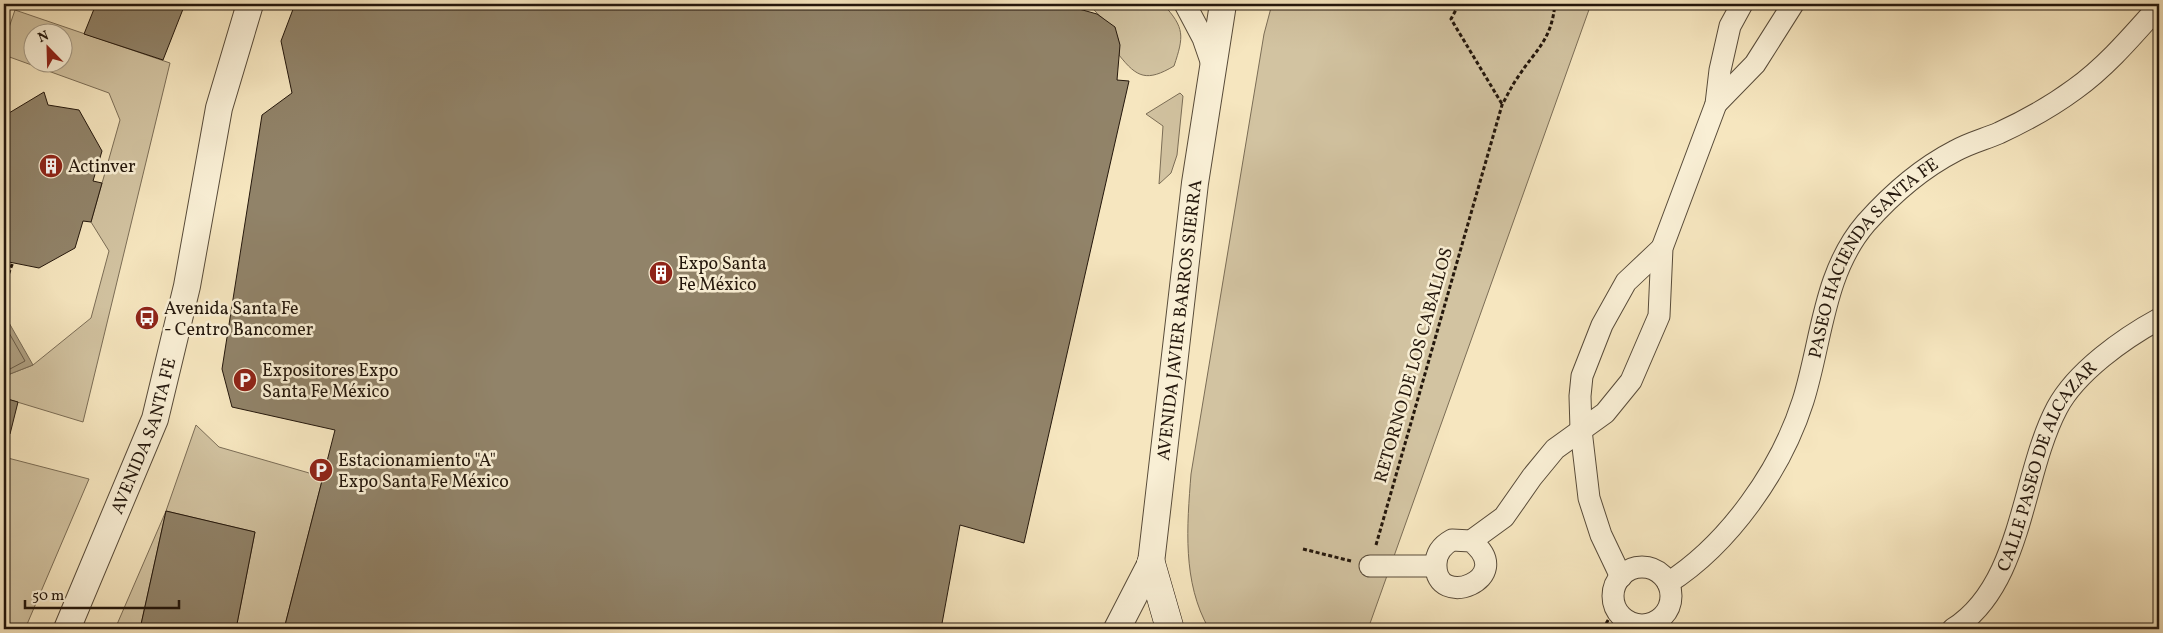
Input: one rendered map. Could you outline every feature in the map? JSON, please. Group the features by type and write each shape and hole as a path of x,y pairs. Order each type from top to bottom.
{"main road":[{"path":"1151,563 1170,629"}],"street":[{"name":"AVENIDA SANTA FE","path":"68,629 155,419 187,286 219,108 250,4"},
{"path":"241,29 255,4"},
{"path":"1185,4 1203,38 1213,67"},
{"name":"AVENIDA JAVIER BARROS SIERRA","path":"1116,629 1151,563 1195,183 1223,4"},
{"path":"1471,541 1504,517 1532,477 1555,449 1605,413 1631,381 1659,316 1662,248 1716,104 1720,70 1730,26 1742,4"},
{"path":"1716,104 1755,64 1793,4"},
{"name":"PASEO HACIENDA SANTA FE","path":"1668,582 1687,571 1714,548 1757,494 1784,448 1803,401 1818,333 1836,275 1847,250 1866,224 1922,170 1956,150 2016,124 2075,89 2116,54 2159,6"},
{"path":"1621,577 1601,535 1589,498 1581,430 1580,396 1582,376 1602,324 1626,282 1662,248"},
{"name":"CALLE PASEO DE ALCAZAR","path":"1953,629 1964,622 1993,587 2011,551 2039,449 2058,406 2093,364 2140,330 2159,319"},
{"path":"1461,539 1471,541 1479,547 1485,563 1482,576 1476,583 1468,587 1452,587 1440,578 1435,566 1436,557 1445,544 1461,539"},
{"path":"1370,566 1435,566"},
{"path":"1640,567 1652,569 1661,574 1668,582 1672,594 1670,606 1671,623 1654,623 1643,626 1631,624 1621,618 1615,608 1614,592 1621,577 1629,570 1640,567"}],"path":[{"path":"1449,4 1456,8"},
{"path":"1466,4 1456,8 1451,19 1502,105"},
{"name":"RETORNO DE LOS CABALLOS","path":"1370,566 1502,105 1517,78 1546,41 1553,20 1555,4"},
{"path":"4,286 13,262"},
{"path":"1303,549 1370,566"},
{"path":"1603,629 1615,608"}],"shaded area":[{"path":"1089,4 1163,4 1179,26 1181,40 1174,66 1149,76 1137,73 1131,69 1119,55 1118,37 1115,31"},
{"path":"1272,4 1591,4 1368,629 1209,629 1200,611 1190,573 1188,514 1191,474 1264,34"},
{"path":"15,10 50,22 22,22 22,62 4,55 4,42"},
{"path":"72,29 170,63 83,422 4,398 4,373 10,374 33,365 91,318 109,251 91,222 120,120 109,93 51,72 72,72"},
{"path":"1180,93 1183,96 1177,155 1171,173 1159,184 1163,126 1146,114"},
{"path":"196,425 219,447 323,477 284,629 236,629 255,532 166,511"},
{"path":"4,457 89,479 25,629 4,629"},
{"path":"166,511 140,629 115,629"}],"water":[{"path":"4,314 33,365 10,374 4,373"}],"building":[{"path":"96,4 185,4 163,60 84,34"},
{"name":"Expo Santa Fe México","path":"295,4 1061,4 1097,14 1115,27 1120,45 1117,80 1129,81 1024,543 960,525 941,629 284,629 335,430 232,407 222,369 262,115 292,93 281,41"},
{"name":"Actinver","path":"44,92 48,105 79,110 102,151 93,181 102,183 91,222 83,221 75,248 39,268 4,261 4,116"},
{"path":"4,398 18,402 10,434 4,432"},
{"path":"166,511 255,532 236,629 140,629"}],"place":[{"name":"Actinver","path":"51,166"},
{"name":"Expo Santa Fe México","path":"661,273"},
{"name":"Avenida Santa Fe - Centro Bancomer","path":"147,318"},
{"name":"Expositores Expo Santa Fe México","path":"245,380"},
{"name":"Estacionamiento \"A\" Expo Santa Fe México","path":"321,470"}]}
